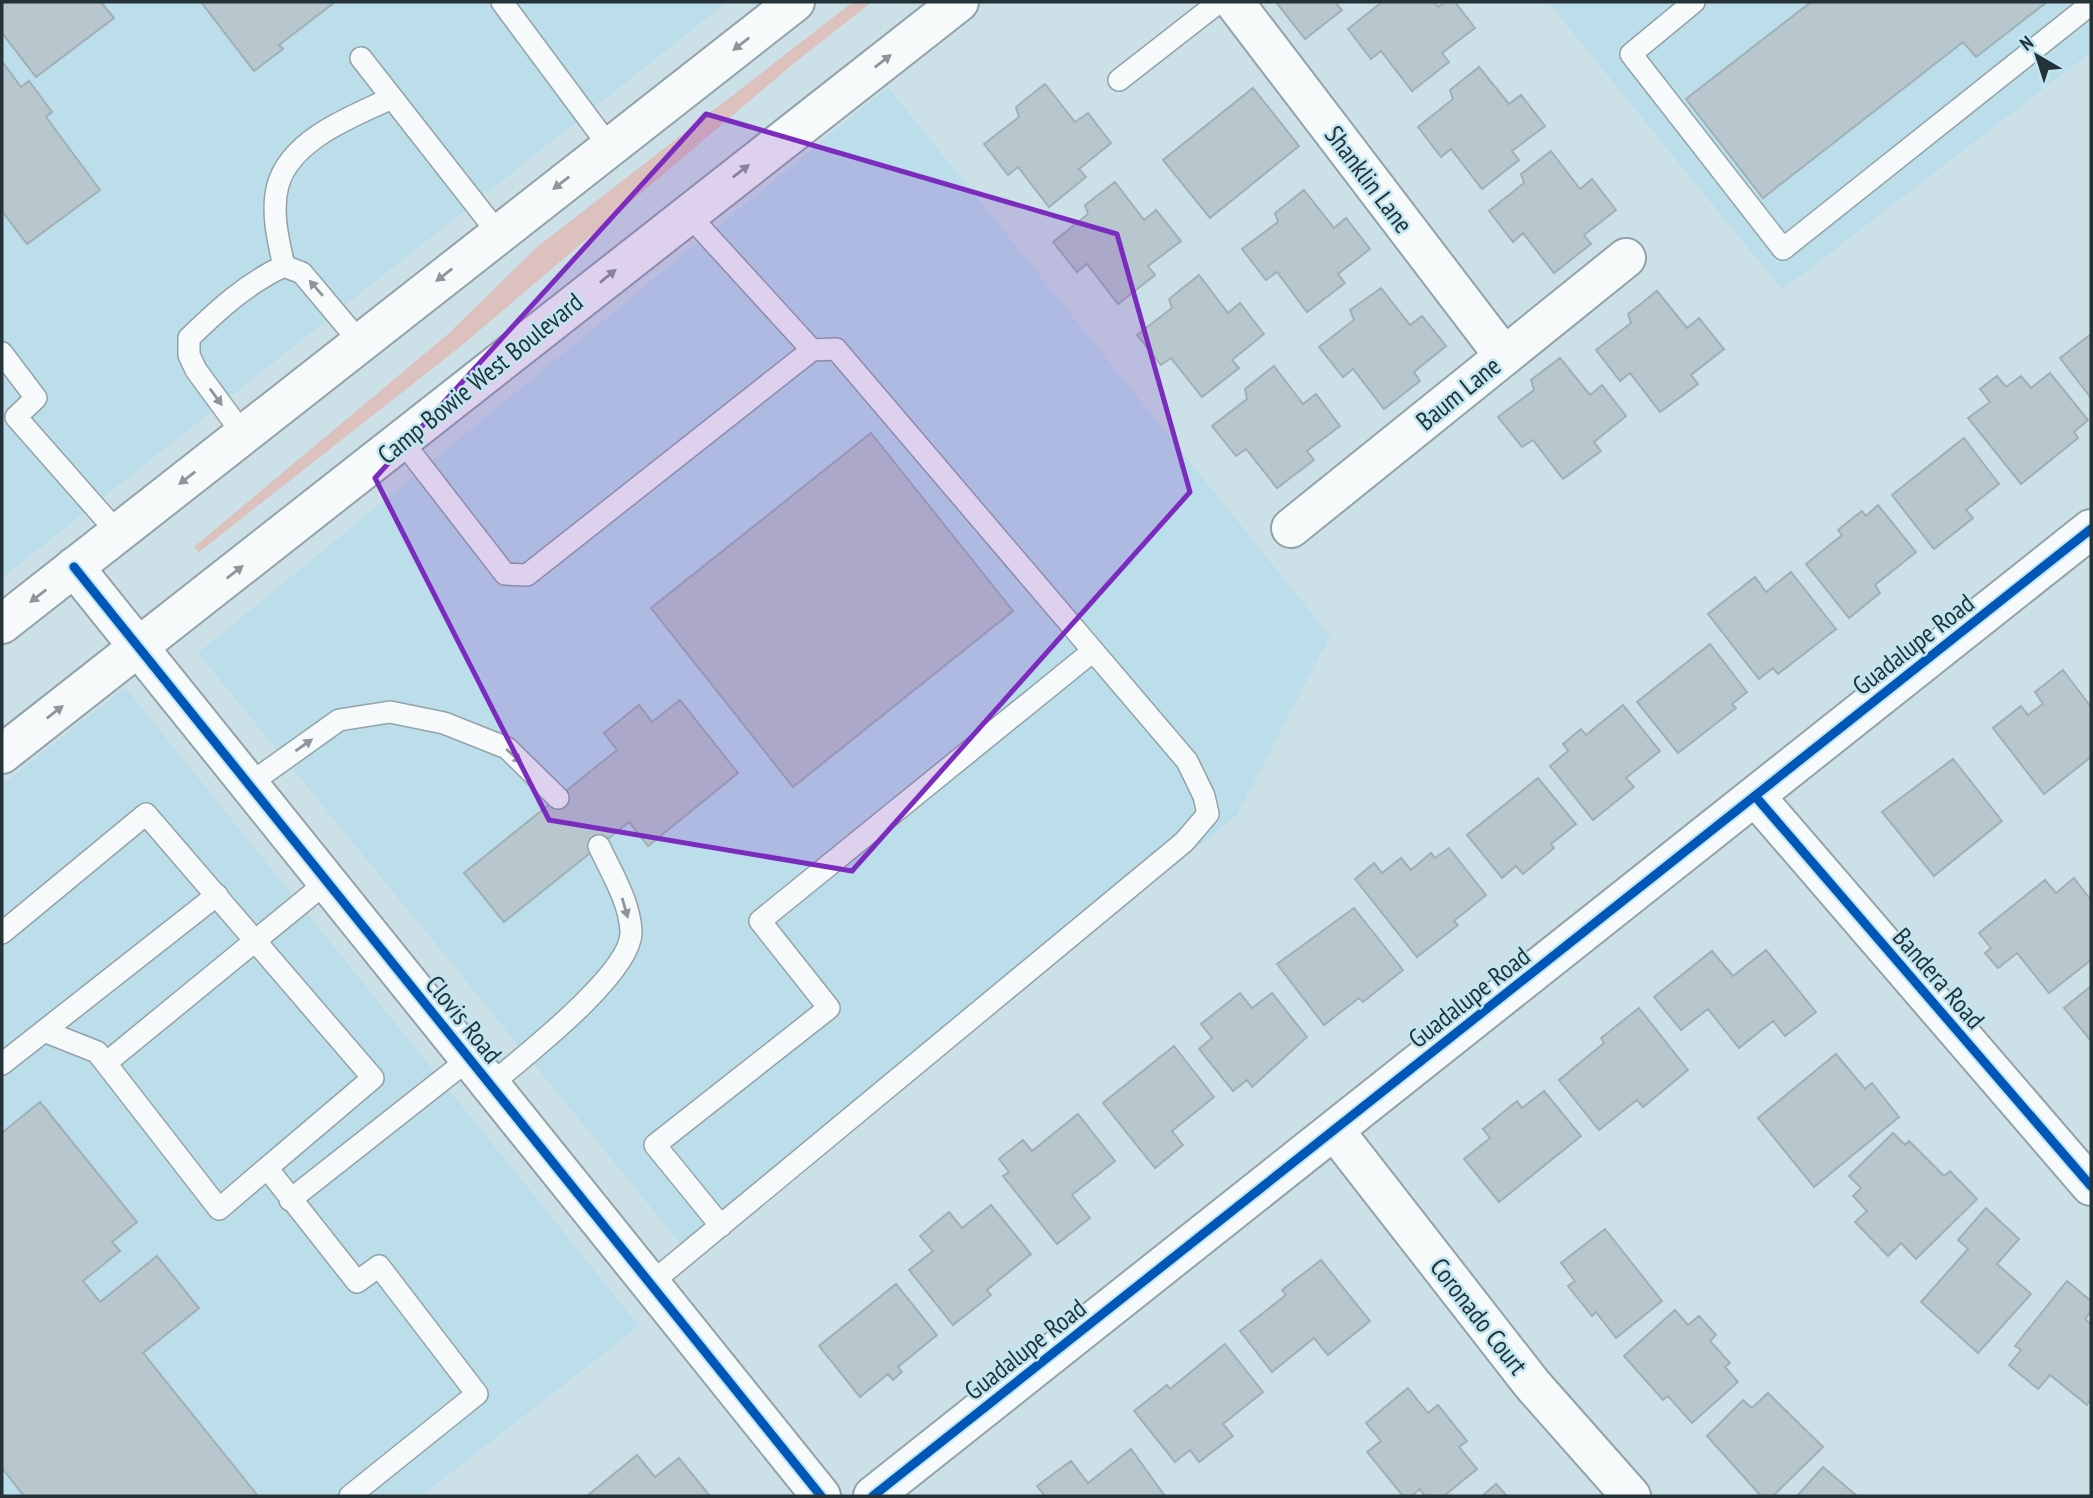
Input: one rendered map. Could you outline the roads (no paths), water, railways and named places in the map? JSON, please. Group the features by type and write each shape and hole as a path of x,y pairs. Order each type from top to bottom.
{"street":[{"path":"2,624 359,341 795,2"},
{"name":"Camp Bowie West Boulevard","path":"2,754 958,2"},
{"name":"Shanklin Lane","path":"1234,2 1504,356"},
{"name":"Baum Lane","path":"1291,528 1626,258"},
{"name":"Guadalupe Road","path":"873,1496 2091,529"},
{"name":"Clovis Road","path":"74,568 821,1496"},
{"name":"Bandera Road","path":"1755,796 2091,1186"},
{"name":"Coronado Court","path":"1335,1130 1532,1384 1631,1496"}],"lane":[{"path":"502,2 610,146"},
{"path":"1119,80 1219,2"},
{"path":"1694,2 1631,54 1783,249 2091,4"},
{"path":"361,58 498,233"},
{"path":"284,266 276,229 278,185 288,164 309,143 348,118 392,98"},
{"path":"687,213 812,349"},
{"path":"243,434 197,370 189,355 189,338 262,276 284,266 302,273 359,341"},
{"path":"402,441 505,574 527,575 812,349 836,349 1187,761 1204,796 1208,814 1184,842 650,1284"},
{"path":"2,353 36,398 9,423 118,533"},
{"path":"721,1226 655,1145 829,1008 760,921 1093,651"},
{"path":"248,785 339,720 390,712 444,723 507,748 558,798"},
{"path":"2,933 146,814 373,1077 219,1209 97,1052 44,1031"},
{"path":"290,1200 598,989 624,955 631,933 625,904 598,846"},
{"path":"106,1063 254,939 327,882"},
{"path":"2,1064 217,895"},
{"path":"267,1168 357,1282 379,1266 477,1394 350,1496"}]}
